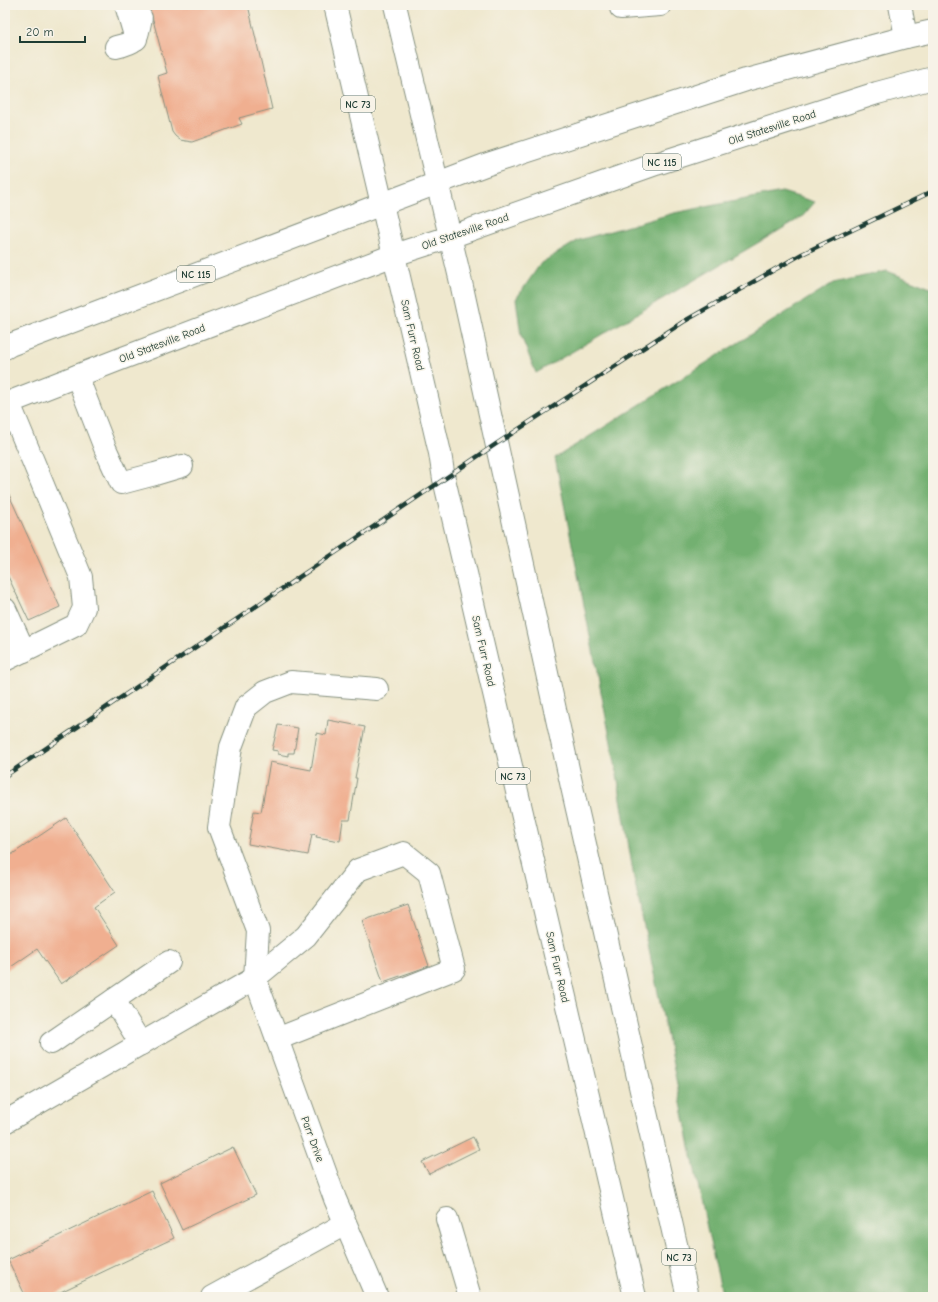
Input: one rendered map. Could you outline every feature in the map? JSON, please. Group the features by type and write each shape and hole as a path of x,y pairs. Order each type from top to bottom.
{"main road":[{"name":"Sam Furr Road","path":"335,5 440,453 447,495 636,1297"},
{"name":"NC 73","path":"395,5 450,237 572,787 688,1297"},
{"path":"620,6 660,5"},
{"path":"900,5 906,37"},
{"path":"126,43 134,12"},
{"name":"NC 115","path":"7,342 485,165 746,80 933,31"},
{"name":"Old Statesville Road","path":"7,404 394,255 450,237 656,164 877,93 933,78"},
{"path":"77,376 121,483 182,466"},
{"path":"5,660 76,625 84,608 81,577 7,404"},
{"path":"5,609 24,651"},
{"path":"256,978 258,931 219,827 231,747 246,707 265,692 290,682 377,688"},
{"path":"5,1122 256,978 306,936 358,870 404,853 428,873 454,969 277,1039"},
{"path":"51,1043 169,962"},
{"name":"Parr Drive","path":"256,978 335,1199 377,1297"},
{"path":"114,1000 141,1044"},
{"path":"447,1219 470,1297"},
{"path":"212,1297 345,1224"}],"green space":[{"path":"782,192 815,202 802,217 536,373 521,336 516,299 541,263 579,240 674,213"},
{"path":"887,271 933,289 933,1297 723,1297 710,1242 634,878 616,768 555,458 833,283"}],"building":[{"path":"129,5 248,5 272,109 239,118 242,124 192,142 180,140 172,132 158,76 167,73 152,16 134,20"},
{"path":"5,486 60,607 29,621 5,570"},
{"path":"328,720 365,727 355,778 357,778 350,820 343,820 340,841 316,837 317,835 312,834 308,855 248,844 254,811 261,812 270,762 311,770 317,733 326,735"},
{"path":"278,725 298,728 294,753 288,753 288,756 278,754 278,751 272,750"},
{"path":"66,818 115,892 94,907 119,945 61,984 37,949 5,971 5,859"},
{"path":"408,905 429,966 383,982 362,921"},
{"path":"473,1137 479,1149 429,1174 422,1162"},
{"path":"233,1147 256,1195 182,1230 160,1183"},
{"path":"152,1191 174,1238 50,1297 26,1297 8,1260"}],"railway":[{"path":"5,776 496,444 683,322 802,254 933,191"}]}
